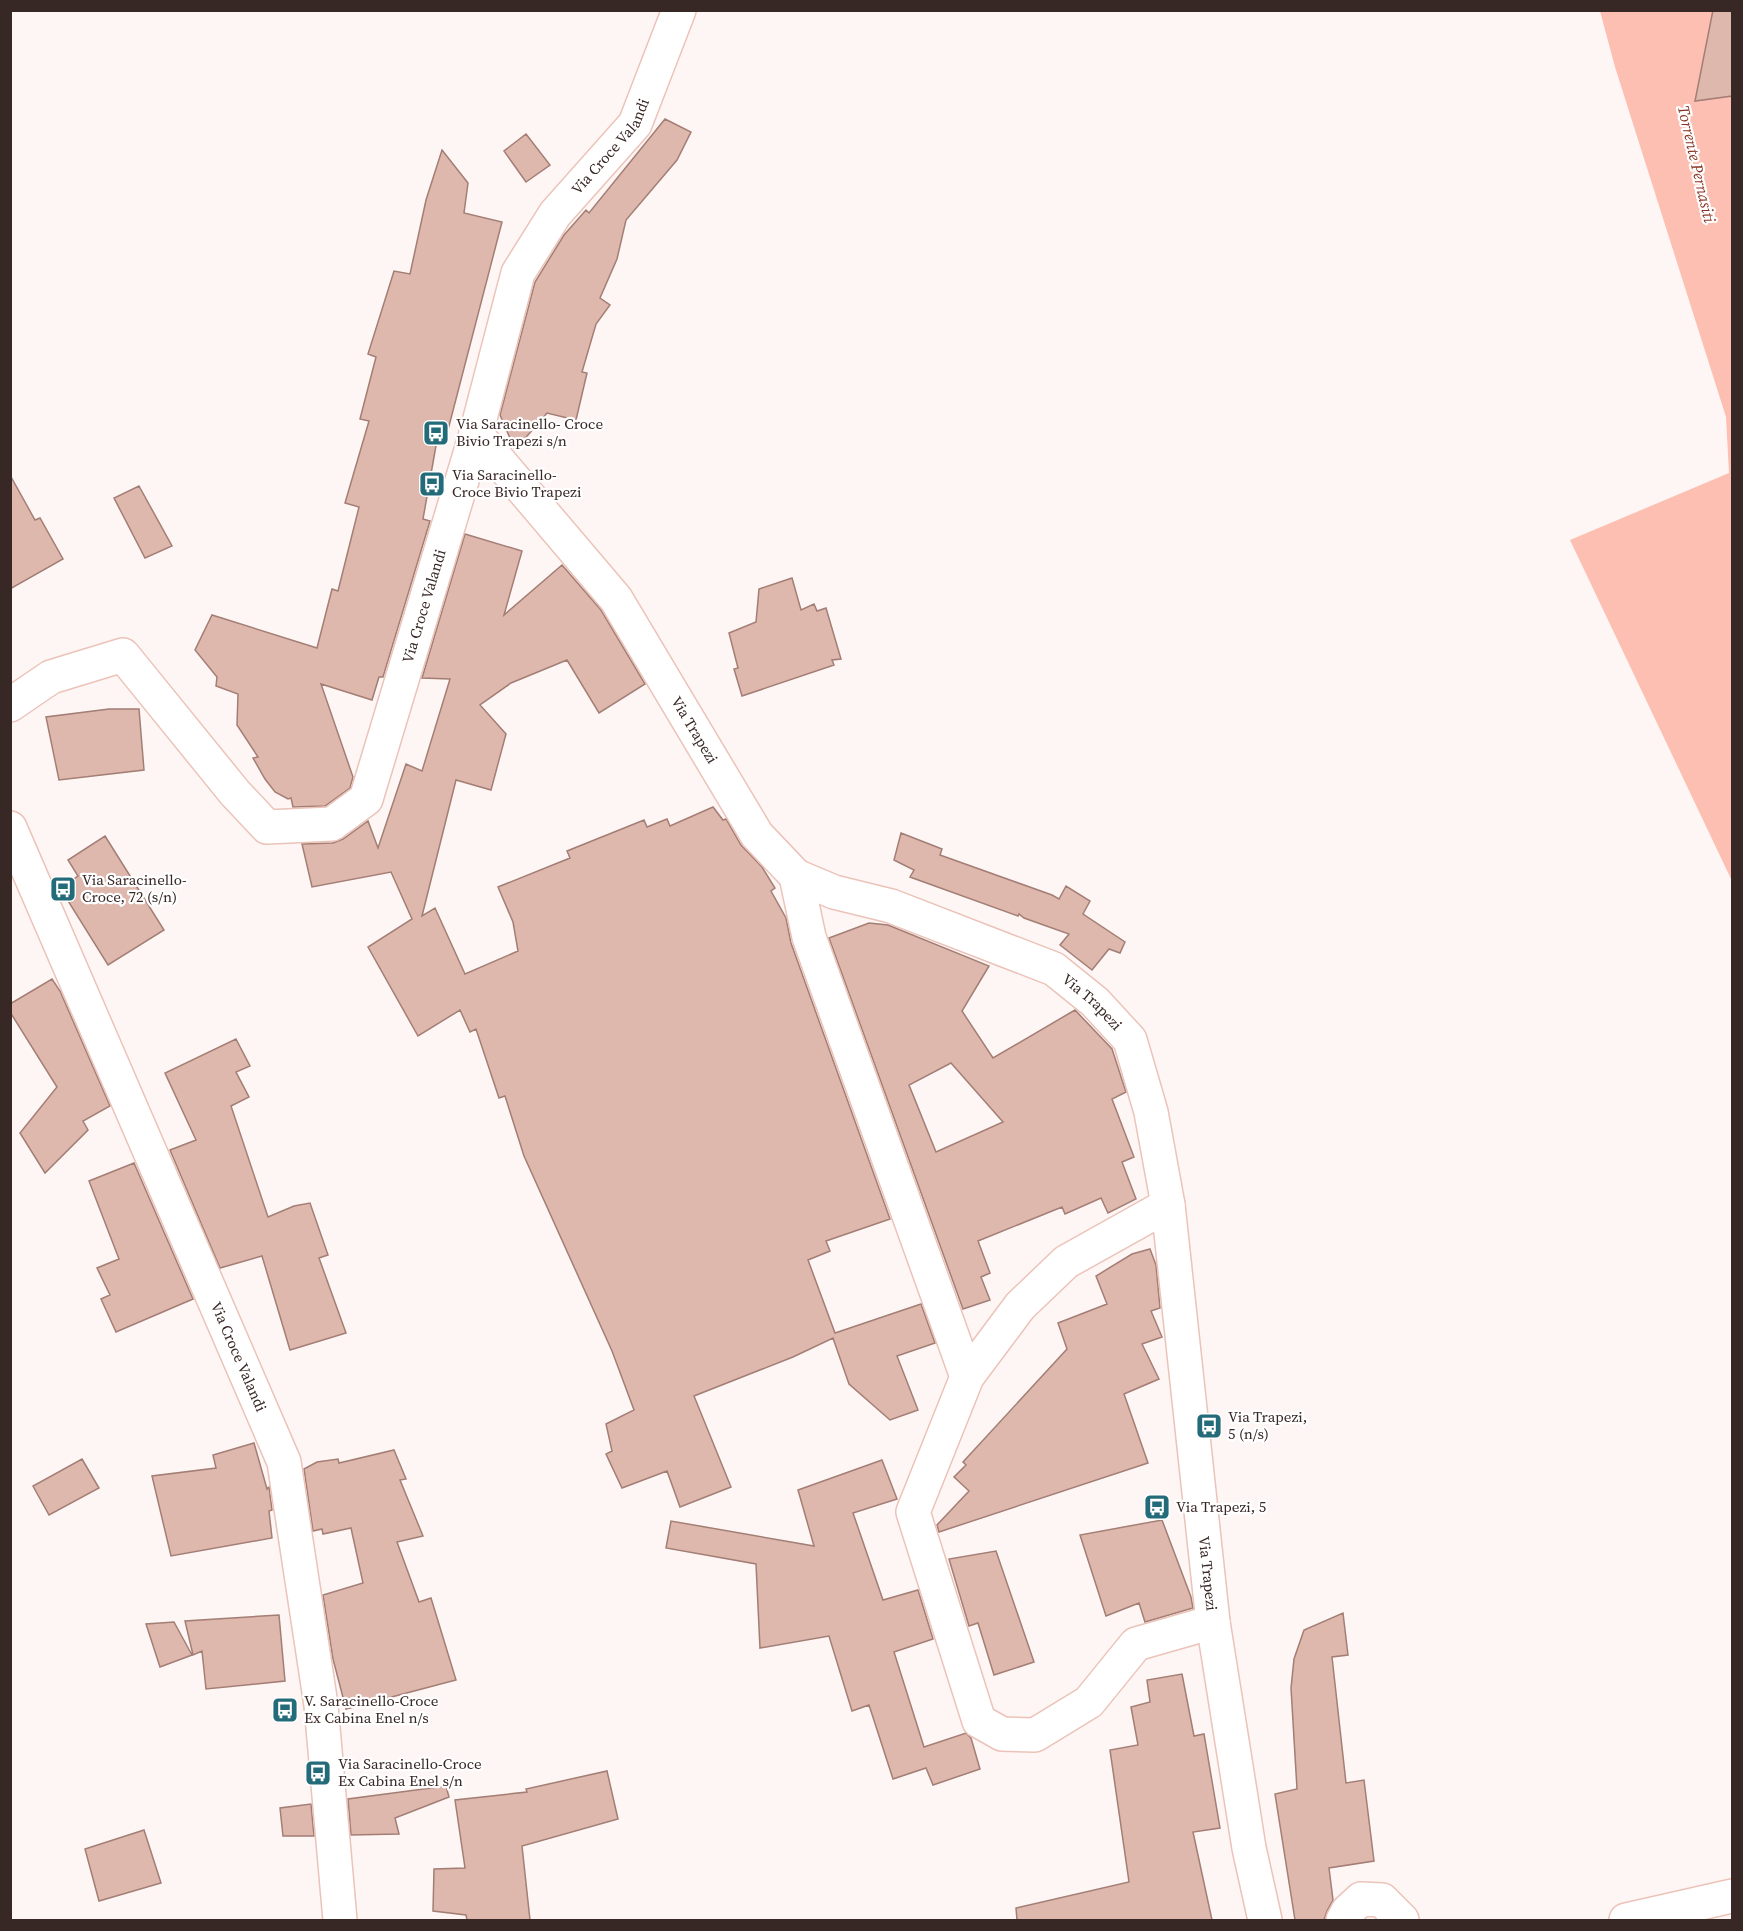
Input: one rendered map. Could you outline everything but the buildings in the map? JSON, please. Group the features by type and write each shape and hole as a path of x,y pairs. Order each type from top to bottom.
{"street":[{"name":"Via Croce Valandi","path":"10,705 51,677 123,655 235,794 267,827 332,824 366,799 476,434 518,273 555,214 635,124 680,10"},
{"name":"Via Trapezi","path":"476,434 616,599 757,835 796,876 834,892 891,906 1054,969 1095,1002 1130,1040 1151,1112 1168,1205 1213,1622 1249,1848 1265,1920"},
{"name":"Via Croce Valandi","path":"10,828 285,1462 321,1705 340,1920"},
{"path":"796,876 809,937 967,1377"},
{"path":"1168,1205 1066,1262 1020,1306 967,1377 913,1512 979,1721 1002,1734 1035,1735 1089,1702 1136,1644 1213,1622"},
{"path":"1626,1920 1732,1896"},
{"path":"1343,1920 1348,1911 1361,1899 1382,1900 1402,1920"}],"water":[{"name":"Torrente Pernasiti","path":"1600,11 1732,11 1732,881 1570,540 1729,473 1726,417 1615,67"}],"place":[{"name":"Via Saracinello- Croce Bivio Trapezi s/n","path":"436,433"},
{"name":"Via Saracinello- Croce Bivio Trapezi","path":"432,484"},
{"name":"Via Saracinello- Croce, 72 (s/n)","path":"63,889"},
{"name":"Via Trapezi, 5 (n/s)","path":"1209,1426"},
{"name":"Via Trapezi, 5","path":"1157,1507"},
{"name":"V. Saracinello-Croce Ex Cabina Enel n/s","path":"285,1710"},
{"name":"Via Saracinello-Croce Ex Cabina Enel s/n","path":"318,1773"}]}
